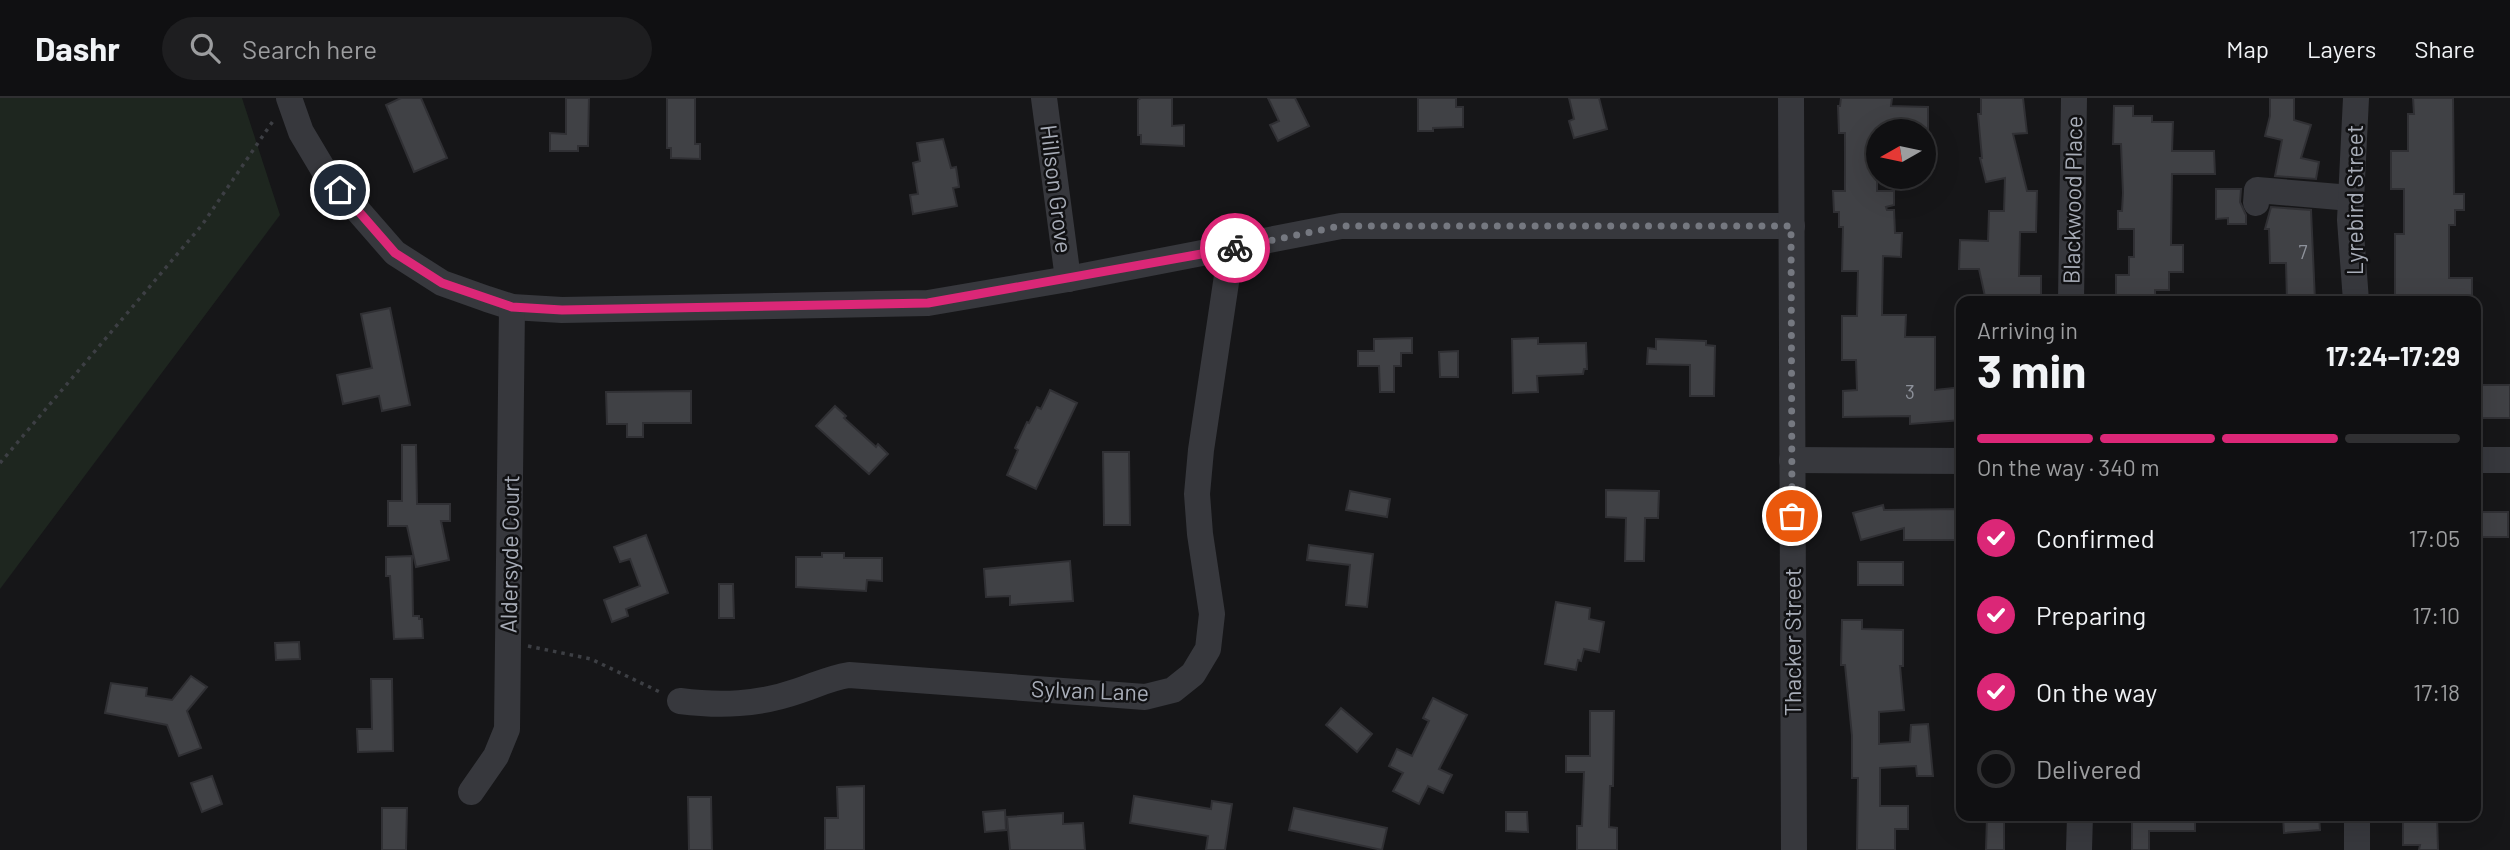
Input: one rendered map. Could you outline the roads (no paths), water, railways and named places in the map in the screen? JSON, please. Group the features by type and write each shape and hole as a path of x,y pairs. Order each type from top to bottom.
{"street":[{"name":"Hillson Grove","path":"1044,98 1068,279"},
{"name":"Thacker Street","path":"1791,98 1794,850"},
{"name":"Blackwood Place","path":"2071,296 2074,98"},
{"name":"Lyrebird Street","path":"2356,98 2350,220 2356,296"},
{"path":"284,106 326,174 395,253 442,283 512,307 562,310 928,303 1231,249 1340,226 1791,226"},
{"path":"2256,203 2257,190 2351,198"},
{"name":"Sylvan Lane","path":"680,701 717,705 755,702 797,691 832,677 849,675 1145,697 1173,691 1193,674 1209,649 1212,614 1197,494 1231,249"},
{"name":"Aldersyde Court","path":"471,792 496,756 507,729 512,307"},
{"path":"1792,460 1956,461"},
{"path":"2481,460 2510,460"},
{"path":"2080,821 2080,850"},
{"path":"2357,821 2357,850"}]}
